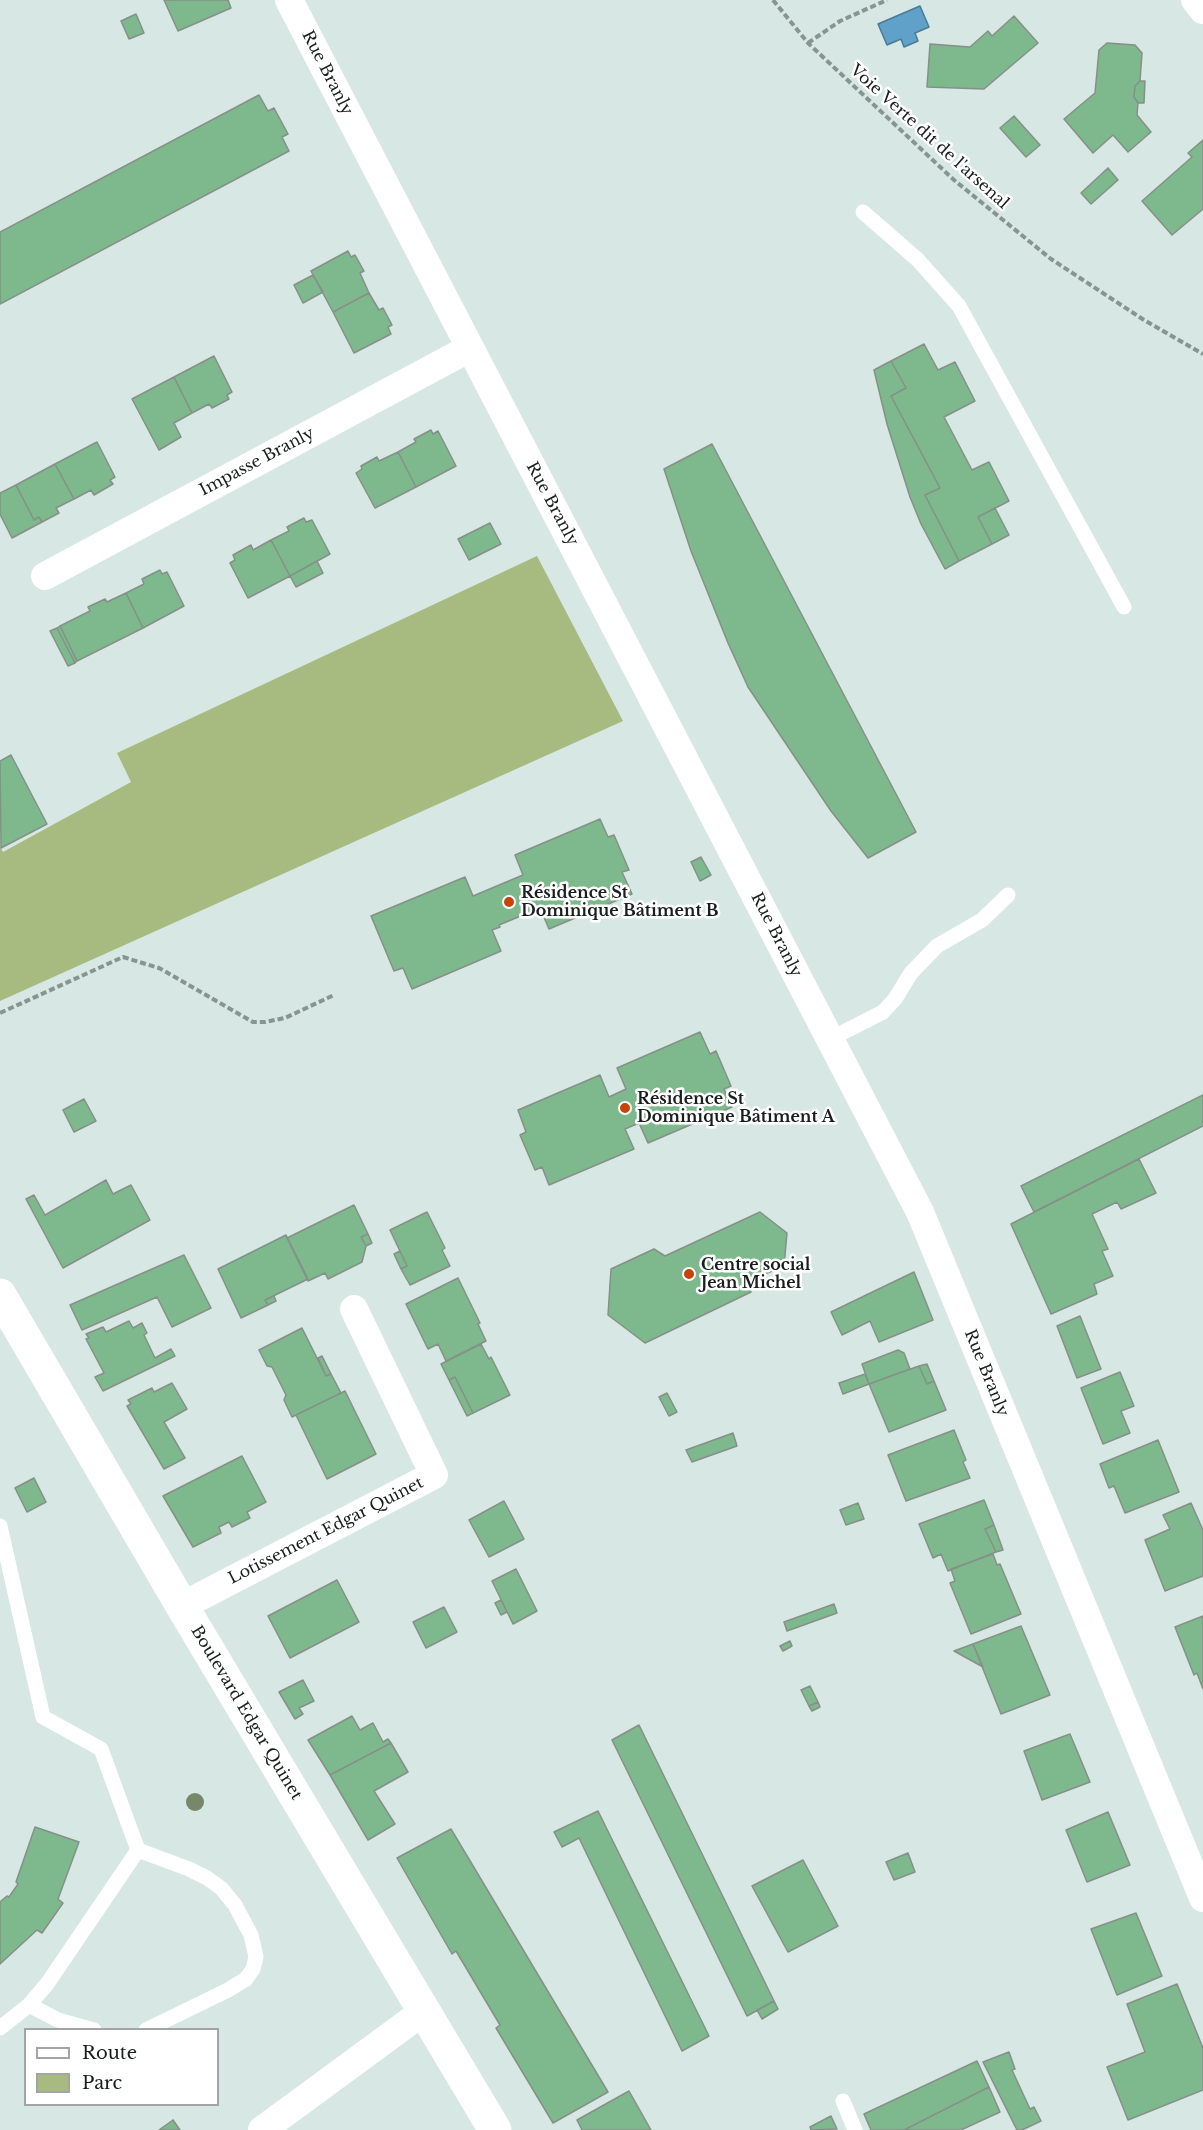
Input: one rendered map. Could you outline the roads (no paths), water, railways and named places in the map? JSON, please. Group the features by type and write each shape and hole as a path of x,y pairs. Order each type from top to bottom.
{"street":[{"name":"Rue Branly","path":"290,0 920,1212 1203,1898"},
{"path":"1195,0 1203,10"},
{"name":"Impasse Branly","path":"45,576 470,348"},
{"name":"Boulevard Edgar Quinet","path":"0,1295 182,1606 495,2130"},
{"name":"Lotissement Edgar Quinet","path":"182,1606 434,1475 354,1309"},
{"path":"262,2130 424,2012"}],"lane":[{"path":"863,212 918,260 959,306 1124,607"},
{"path":"830,1040 882,1012 895,999 911,972 937,946 982,920 1008,895"},
{"path":"0,1526 43,1717 101,1749 138,1850 189,1869 221,1888 235,1905 251,1935 256,1957 253,1970 246,1979 150,2028"},
{"path":"0,2028 29,2005 47,1984 138,1850"},
{"path":"29,2005 58,2020 87,2028"},
{"path":"843,2101 855,2130"}],"water":[{"path":"920,6 929,27 915,33 918,41 904,47 901,39 887,45 878,24"}],"place":[{"name":"Résidence St Dominique Bâtiment B","path":"509,902"},
{"name":"Résidence St Dominique Bâtiment A","path":"625,1108"},
{"name":"Centre social Jean Michel","path":"689,1274"}]}
